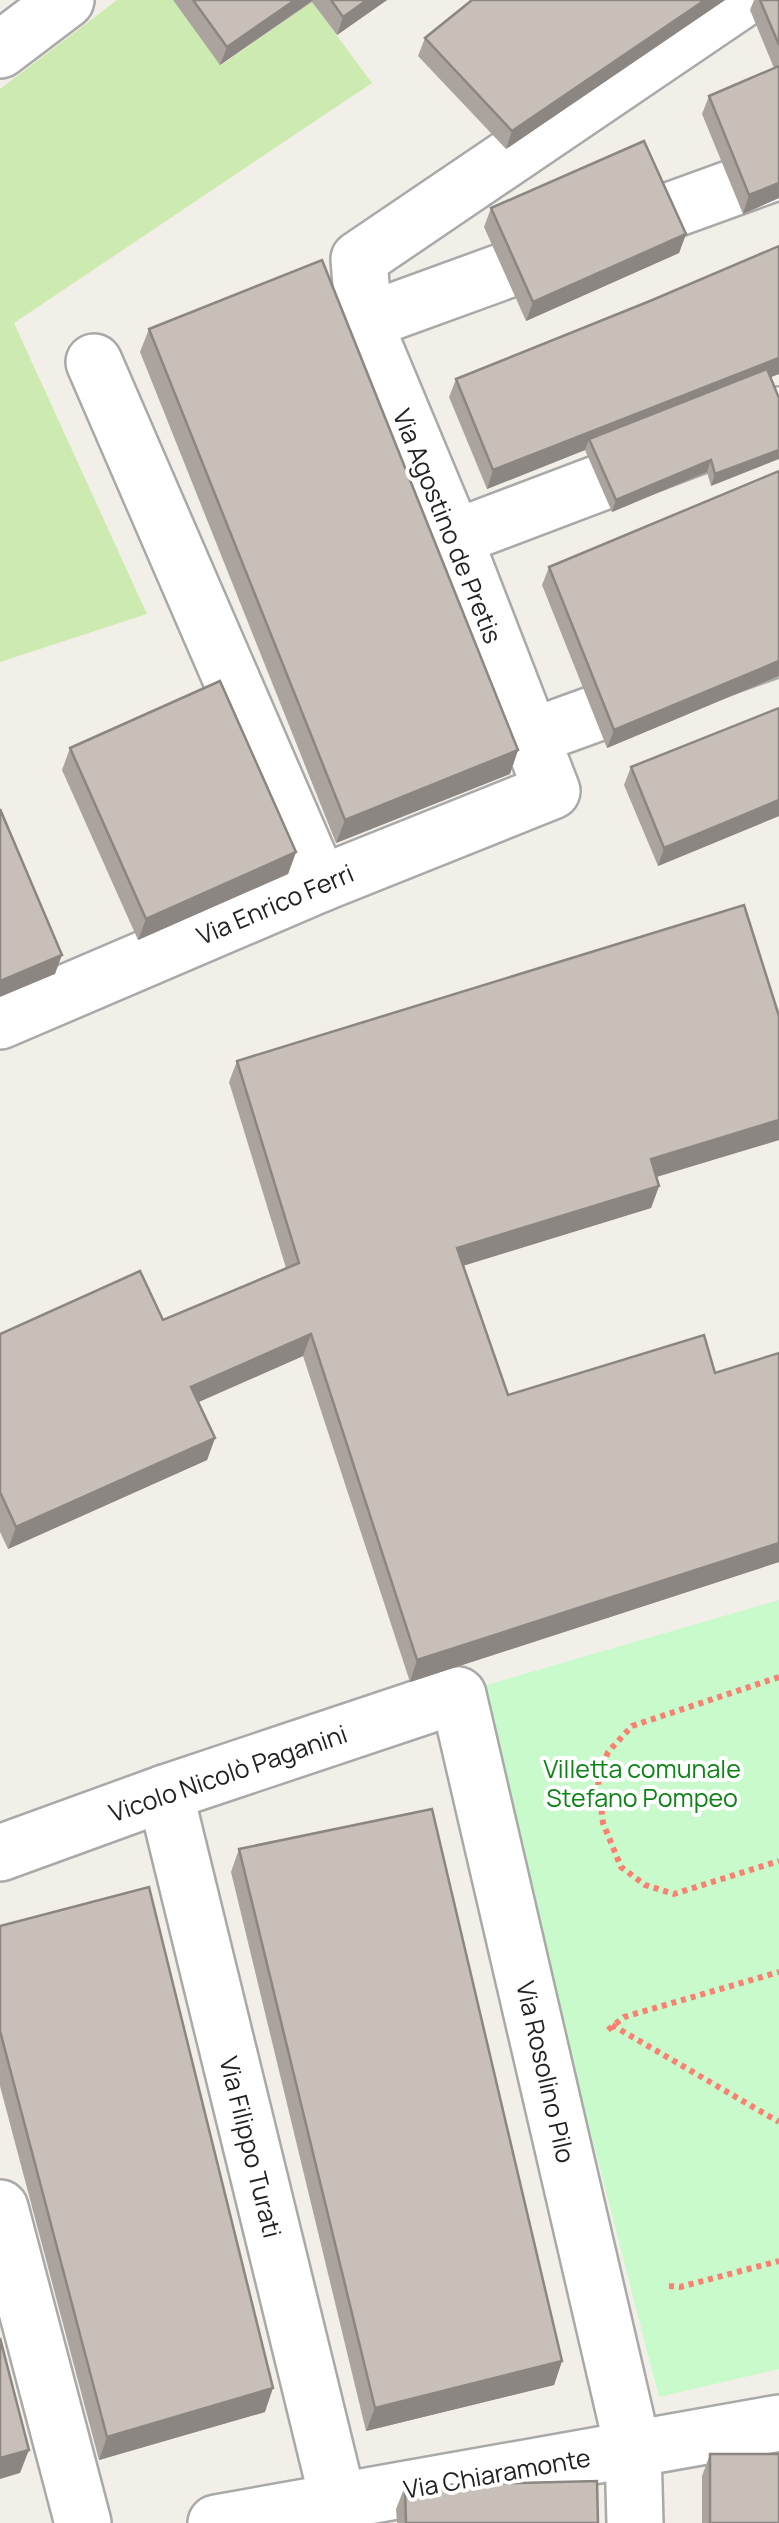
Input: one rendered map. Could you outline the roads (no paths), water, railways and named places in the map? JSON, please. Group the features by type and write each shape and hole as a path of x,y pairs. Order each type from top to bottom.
{"street":[{"path":"0,50 66,0"},
{"name":"Via Agostino de Pretis","path":"552,790 364,322 359,258 740,0"},
{"path":"364,322 779,171"},
{"path":"94,362 320,884"},
{"path":"454,538 779,415"},
{"path":"531,737 779,647"},
{"name":"Via Enrico Ferri","path":"0,1021 552,790"},
{"name":"Vicolo Nicolò Paganini","path":"0,1853 164,1793 458,1695"},
{"name":"Via Rosolino Pilo","path":"458,1695 633,2449 635,2523"},
{"name":"Via Filippo Turati","path":"164,1793 338,2512"},
{"path":"0,2208 84,2523"},
{"name":"Via Chiaramonte","path":"216,2523 338,2512 633,2449 779,2423"}],"park label":[{"name":"Villetta comunale Stefano Pompeo","path":"642,1782"}]}
